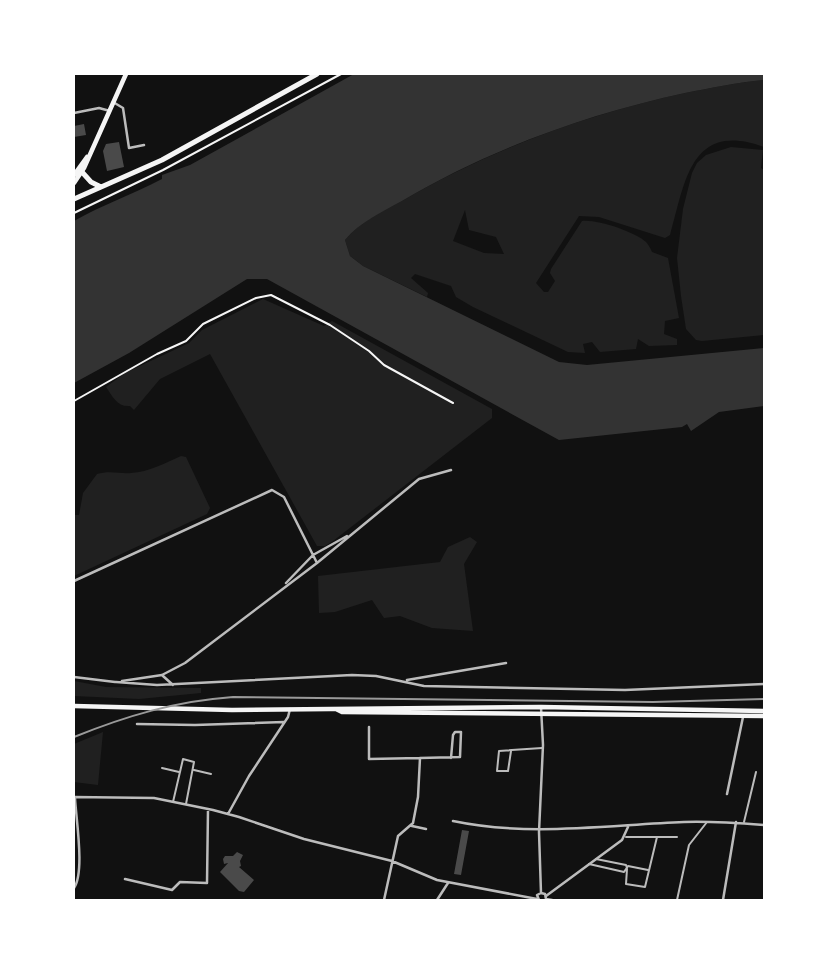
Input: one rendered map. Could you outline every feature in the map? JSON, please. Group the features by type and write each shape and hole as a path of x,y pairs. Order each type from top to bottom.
{"highway":[{"path":"74,199 183,150 317,74"},
{"path":"82,172 89,181 101,187"}],"main road":[{"path":"74,183 82,172 126,74"},
{"path":"74,175 90,154"},
{"path":"74,706 232,710 765,711"},
{"path":"744,713 765,716"}],"street":[{"path":"113,102 122,108 129,148 144,145"},
{"path":"74,113 99,108 110,111"},
{"path":"116,682 162,675 196,655 317,563 419,480 451,470"},
{"path":"74,581 272,490 284,497 317,563"},
{"path":"279,590 313,555 353,533"},
{"path":"404,681 506,663"},
{"path":"162,675 173,685"},
{"path":"74,677 173,685 352,675 376,676 424,686 625,690 765,684"},
{"path":"154,677 157,685"},
{"path":"228,814 290,709"},
{"path":"541,710 541,893 552,901"},
{"path":"727,794 744,713"},
{"path":"137,724 284,722"},
{"path":"369,727 369,759 452,758 461,756 461,732 453,735 452,758"},
{"path":"384,901 398,836 412,825 418,797 420,758"},
{"path":"74,888 77,883 78,862 74,797 148,797 228,814 304,839 392,862 448,883 538,900 537,895 541,893"},
{"path":"125,879 172,890 180,882 207,883 208,809"},
{"path":"453,821 479,826 539,828 628,827 706,822 765,825"},
{"path":"723,901 737,822"},
{"path":"412,825 426,830"},
{"path":"545,898 623,837 628,827"},
{"path":"437,901 448,883"}],"lane":[{"path":"511,751 508,771 496,771 498,752 543,748"},
{"path":"173,802 183,759 194,762 186,805"},
{"path":"162,768 180,772"},
{"path":"192,770 211,774"},
{"path":"744,823 756,772"},
{"path":"677,901 688,845 706,822"},
{"path":"623,837 677,837"},
{"path":"595,859 626,865 626,884 641,888 646,885 657,837"},
{"path":"589,864 624,872 628,866 649,870"}],"path":[{"path":"74,213 163,170 341,74"},
{"path":"74,401 157,354 186,341 203,324 256,298 271,295 330,325 369,351 384,365 453,403"}],"shaded area":[{"path":"354,74 764,74 764,80 685,93 612,112 503,150 372,218 345,240 350,256 363,266 559,362 587,365 764,348 764,406 719,412 691,431 687,424 682,427 559,440 267,279 247,279 129,353 74,383 74,221 162,179 162,175 190,165"},
{"path":"764,80 764,147 739,141 720,142 706,149 695,161 687,177 670,235 665,238 599,217 579,216 536,283 544,292 548,292 555,281 550,273 551,269 582,221 625,230 646,242 652,252 668,258 679,318 665,321 664,334 677,339 677,345 649,346 638,339 636,349 600,352 592,342 583,344 585,353 568,352 473,307 456,297 451,286 415,274 411,278 428,293 427,297 363,266 350,256 345,240 364,223 435,183 504,150 575,123 648,102 724,85","holes":["465,210 469,230 496,237 504,254 484,253 453,241"]},
{"path":"731,147 763,150 764,335 702,341 696,340 686,329 681,296 677,258 683,209 697,163 706,155"},
{"path":"263,299 324,326 332,321 492,409 492,418 333,541 325,546 317,546 210,354 160,379 134,410 119,403 106,387 125,373 189,343 202,330"},
{"path":"181,456 186,457 210,508 207,514 74,576 74,515 79,515 83,493 97,474 144,471"},
{"path":"470,537 477,542 464,564 473,631 432,628 400,616 384,618 372,600 335,612 319,613 318,576 440,562 448,547"},
{"path":"74,681 106,687 201,688 201,693 139,699 74,696"},
{"path":"103,732 98,785 74,782 74,744"}],"building":[{"path":"84,124 86,135 74,137 74,126"},
{"path":"119,142 124,167 107,171 103,151 106,144"},
{"path":"462,830 469,831 461,875 454,874"},
{"path":"237,852 243,855 239,867 254,880 244,892 239,891 220,872 228,863 224,864 225,856 233,856"}],"railway":[{"path":"74,737 152,711 191,702 233,697 653,702 764,699"}]}
